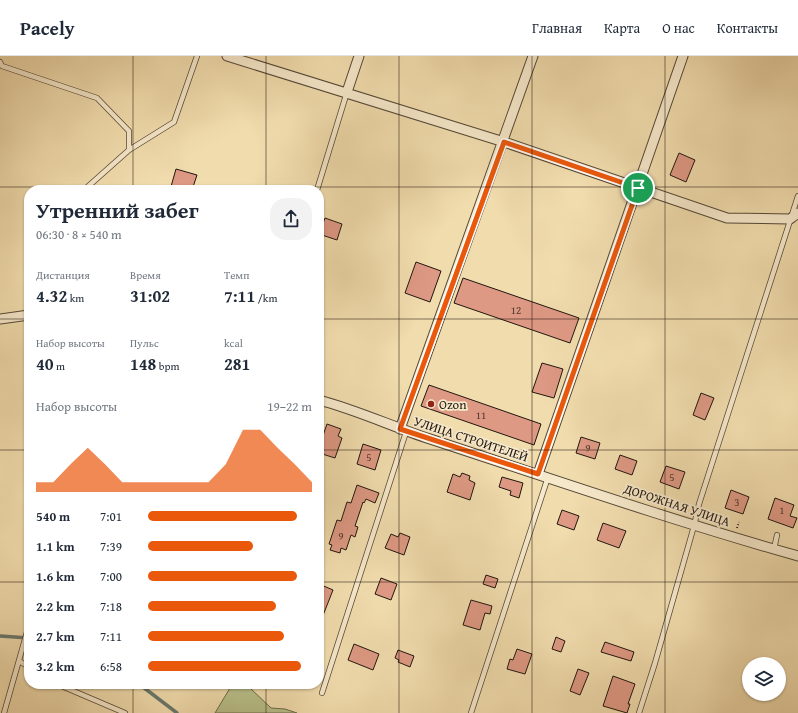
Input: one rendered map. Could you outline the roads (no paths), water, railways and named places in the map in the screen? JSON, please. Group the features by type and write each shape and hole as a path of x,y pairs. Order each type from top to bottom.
{"street":[{"path":"227,56 504,142 727,218 790,219 798,213"},
{"path":"347,92 359,56"},
{"path":"403,430 533,56"},
{"path":"538,474 683,56"},
{"path":"0,319 24,316"},
{"name":"УЛИЦА СТРОИТЕЛЕЙ","path":"324,402 403,430 548,477"},
{"name":"ДОРОЖНАЯ УЛИЦА","path":"548,477 694,526 798,556"}],"lane":[{"path":"90,185 129,150 174,122 197,56"},
{"path":"0,62 2,66 97,98 129,131 129,150"},
{"path":"319,185 347,92"},
{"path":"639,713 655,663 699,504 798,196"},
{"path":"324,687 403,430"},
{"path":"471,713 548,477"},
{"path":"774,549 777,535"},
{"path":"4,713 24,642"},
{"path":"19,660 24,664"},
{"path":"69,689 124,713"},
{"path":"322,693 323,689"}],"waterway":[{"path":"0,636 24,638"},
{"path":"146,689 177,713"}],"place":[{"name":"Ozon","path":"431,404"}]}
